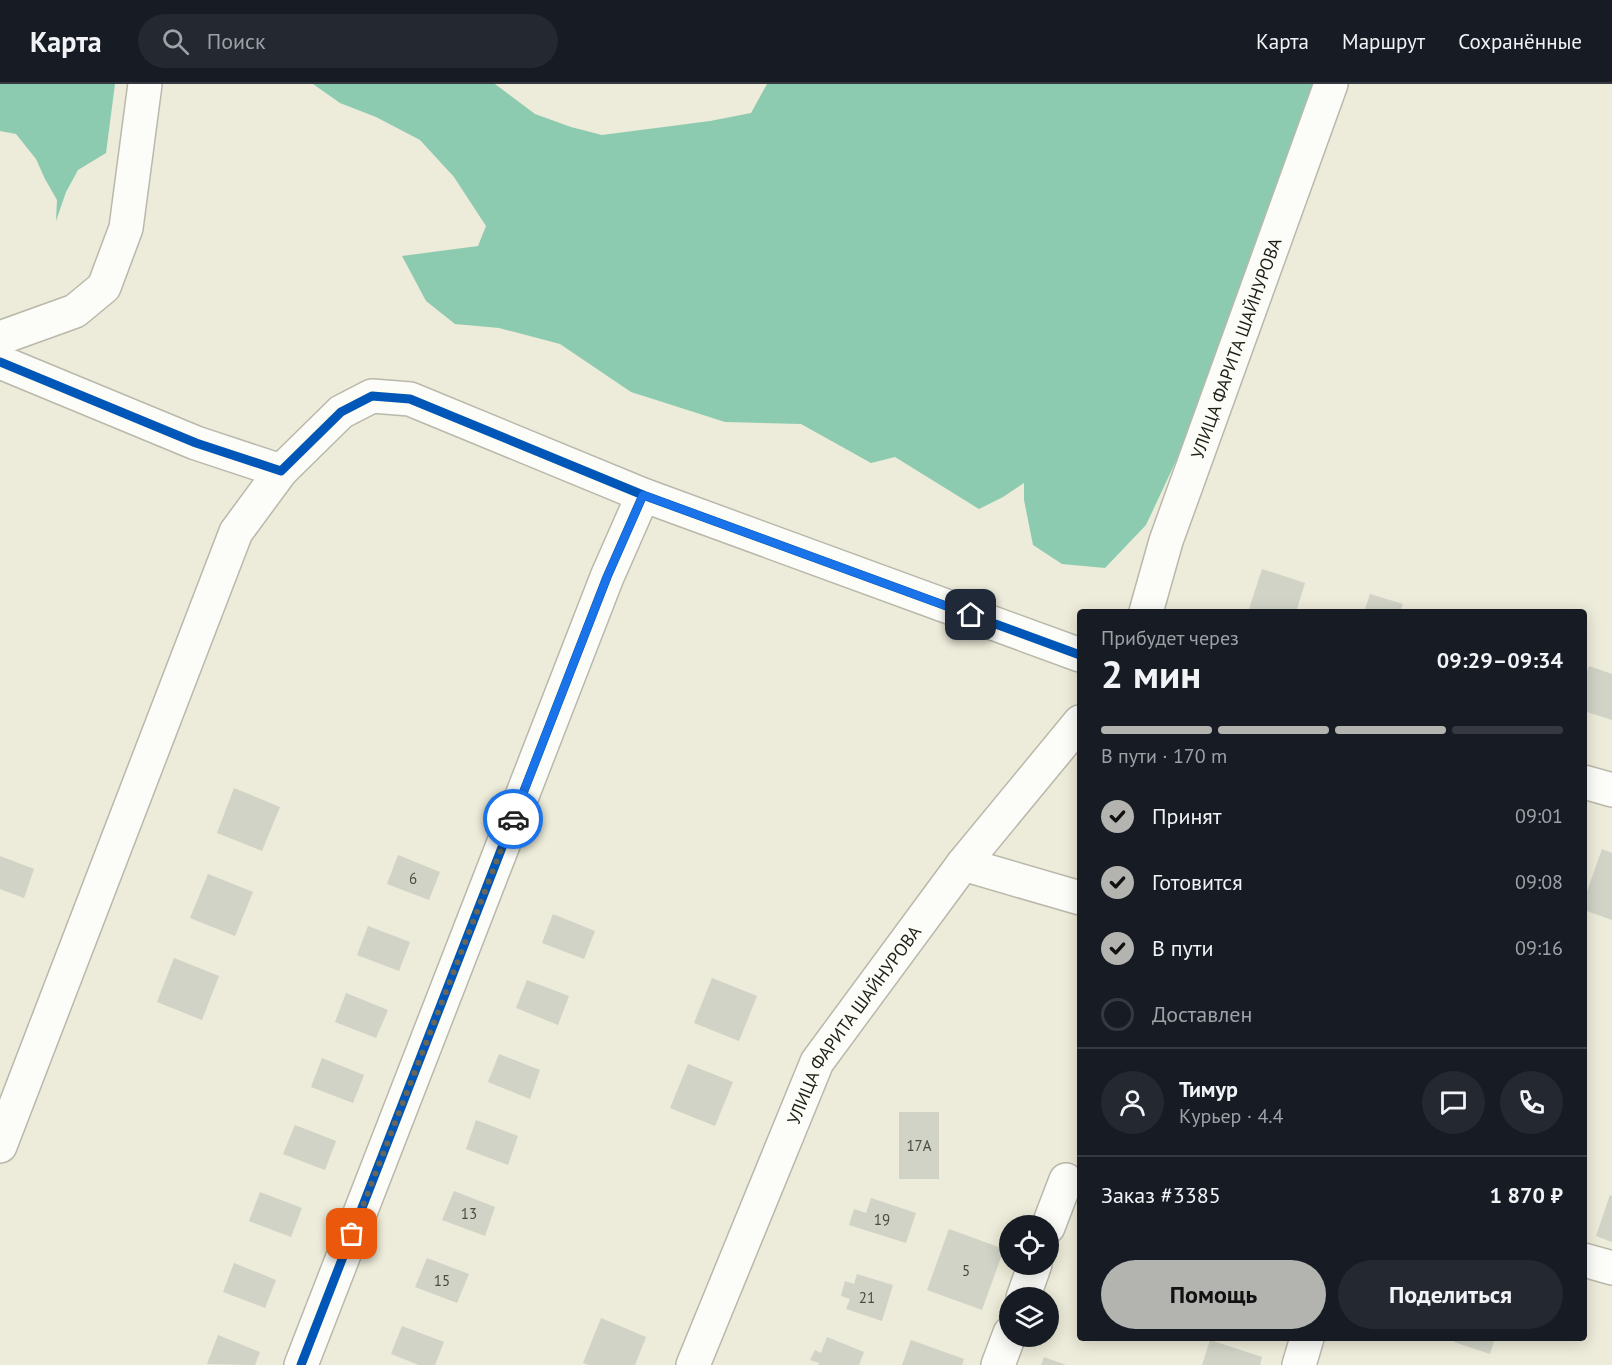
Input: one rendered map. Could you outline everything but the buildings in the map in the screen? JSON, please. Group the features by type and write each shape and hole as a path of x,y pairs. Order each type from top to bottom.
{"street":[{"path":"0,338 75,311 104,287 126,228 145,84"},
{"name":"УЛИЦА ФАРИТА ШАЙНУРОВА","path":"1147,609 1166,542 1331,84"},
{"path":"0,362 196,443 281,471"},
{"path":"0,1146 236,532 281,471 341,412 372,396 410,399 643,495 1077,654"},
{"path":"301,1365 607,577 643,495"},
{"name":"УЛИЦА ФАРИТА ШАЙНУРОВА","path":"693,1365 817,1062 963,864 1077,727"},
{"path":"1587,783 1612,790"},
{"path":"963,864 1077,897"},
{"path":"1053,1215 1066,1180"},
{"path":"1587,1261 1612,1268"},
{"path":"1299,1365 1306,1341"},
{"path":"998,1365 1005,1347"}],"shaded area":[{"path":"0,84 115,84 106,153 78,170 66,192 56,221 57,200 36,159 16,134 0,131"},
{"path":"313,84 495,84 535,114 602,135 710,121 751,113 767,84 1313,84 1183,446 1146,525 1105,568 1062,564 1033,545 1024,500 1024,483 979,509 895,457 871,463 801,424 725,422 631,392 560,344 499,328 455,324 426,301 402,256 478,246 486,226 454,177 420,140 376,117 340,103"}],"cycle path":[{"path":"0,362 196,443 281,471 341,412 372,396 410,399 643,495 1077,654"},
{"path":"301,1365 607,577 643,495"}],"way so far":[{"path":"352,1234 513,819"}],"route":[{"path":"513,819 607,577 643,495 971,615"}]}
